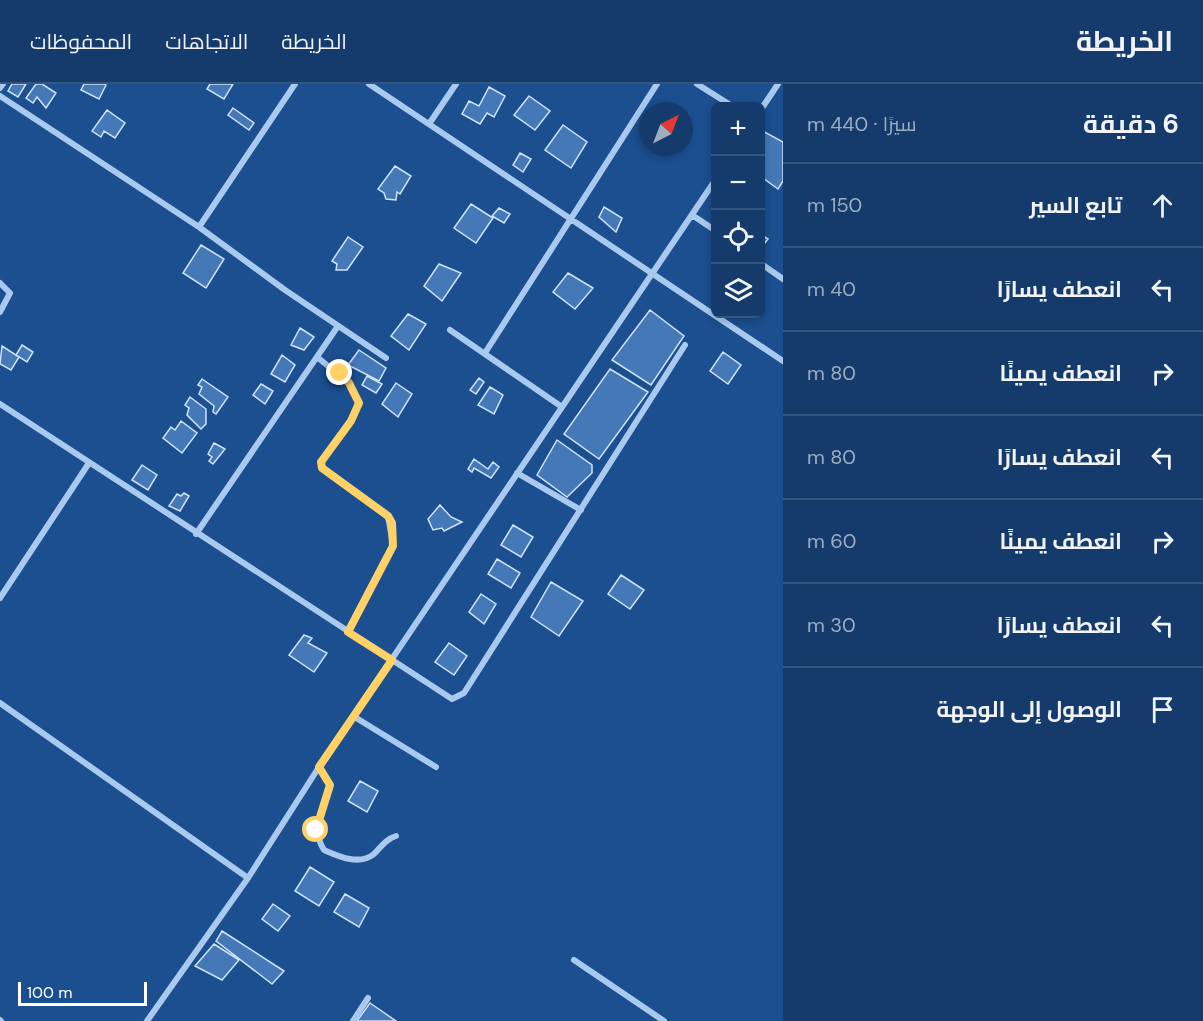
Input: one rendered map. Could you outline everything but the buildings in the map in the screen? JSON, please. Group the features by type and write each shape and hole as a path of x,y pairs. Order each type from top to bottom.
{"street":[{"path":"0,88 3,84"},
{"path":"199,227 296,84"},
{"path":"369,84 570,216 783,361"},
{"path":"429,124 456,84"},
{"path":"485,352 570,216 657,84"},
{"path":"697,84 726,102"},
{"path":"765,104 778,84"},
{"path":"0,96 199,227 386,358"},
{"path":"147,1021 248,878 353,716 711,186"},
{"path":"692,215 711,228"},
{"path":"761,264 783,279"},
{"path":"0,283 10,293 0,312"},
{"path":"196,534 338,326"},
{"path":"450,330 562,407"},
{"path":"0,404 452,699 459,698 685,345"},
{"path":"317,357 349,383 359,403 351,421 321,462 322,468 388,516 393,534 393,546 348,632"},
{"path":"0,598 89,464"},
{"path":"517,473 581,510"},
{"path":"0,703 248,878"},
{"path":"353,716 436,767"},
{"path":"319,767 330,785 316,830 317,838 324,849 355,860 371,856 396,836"},
{"path":"574,960 664,1021"},
{"path":"352,1021 368,998"}],"route":[{"path":"316,830 330,785 319,767 392,660 348,632 393,546 393,534 392,523 388,516 322,468 321,462 351,421 359,403 349,383 340,373"}]}
